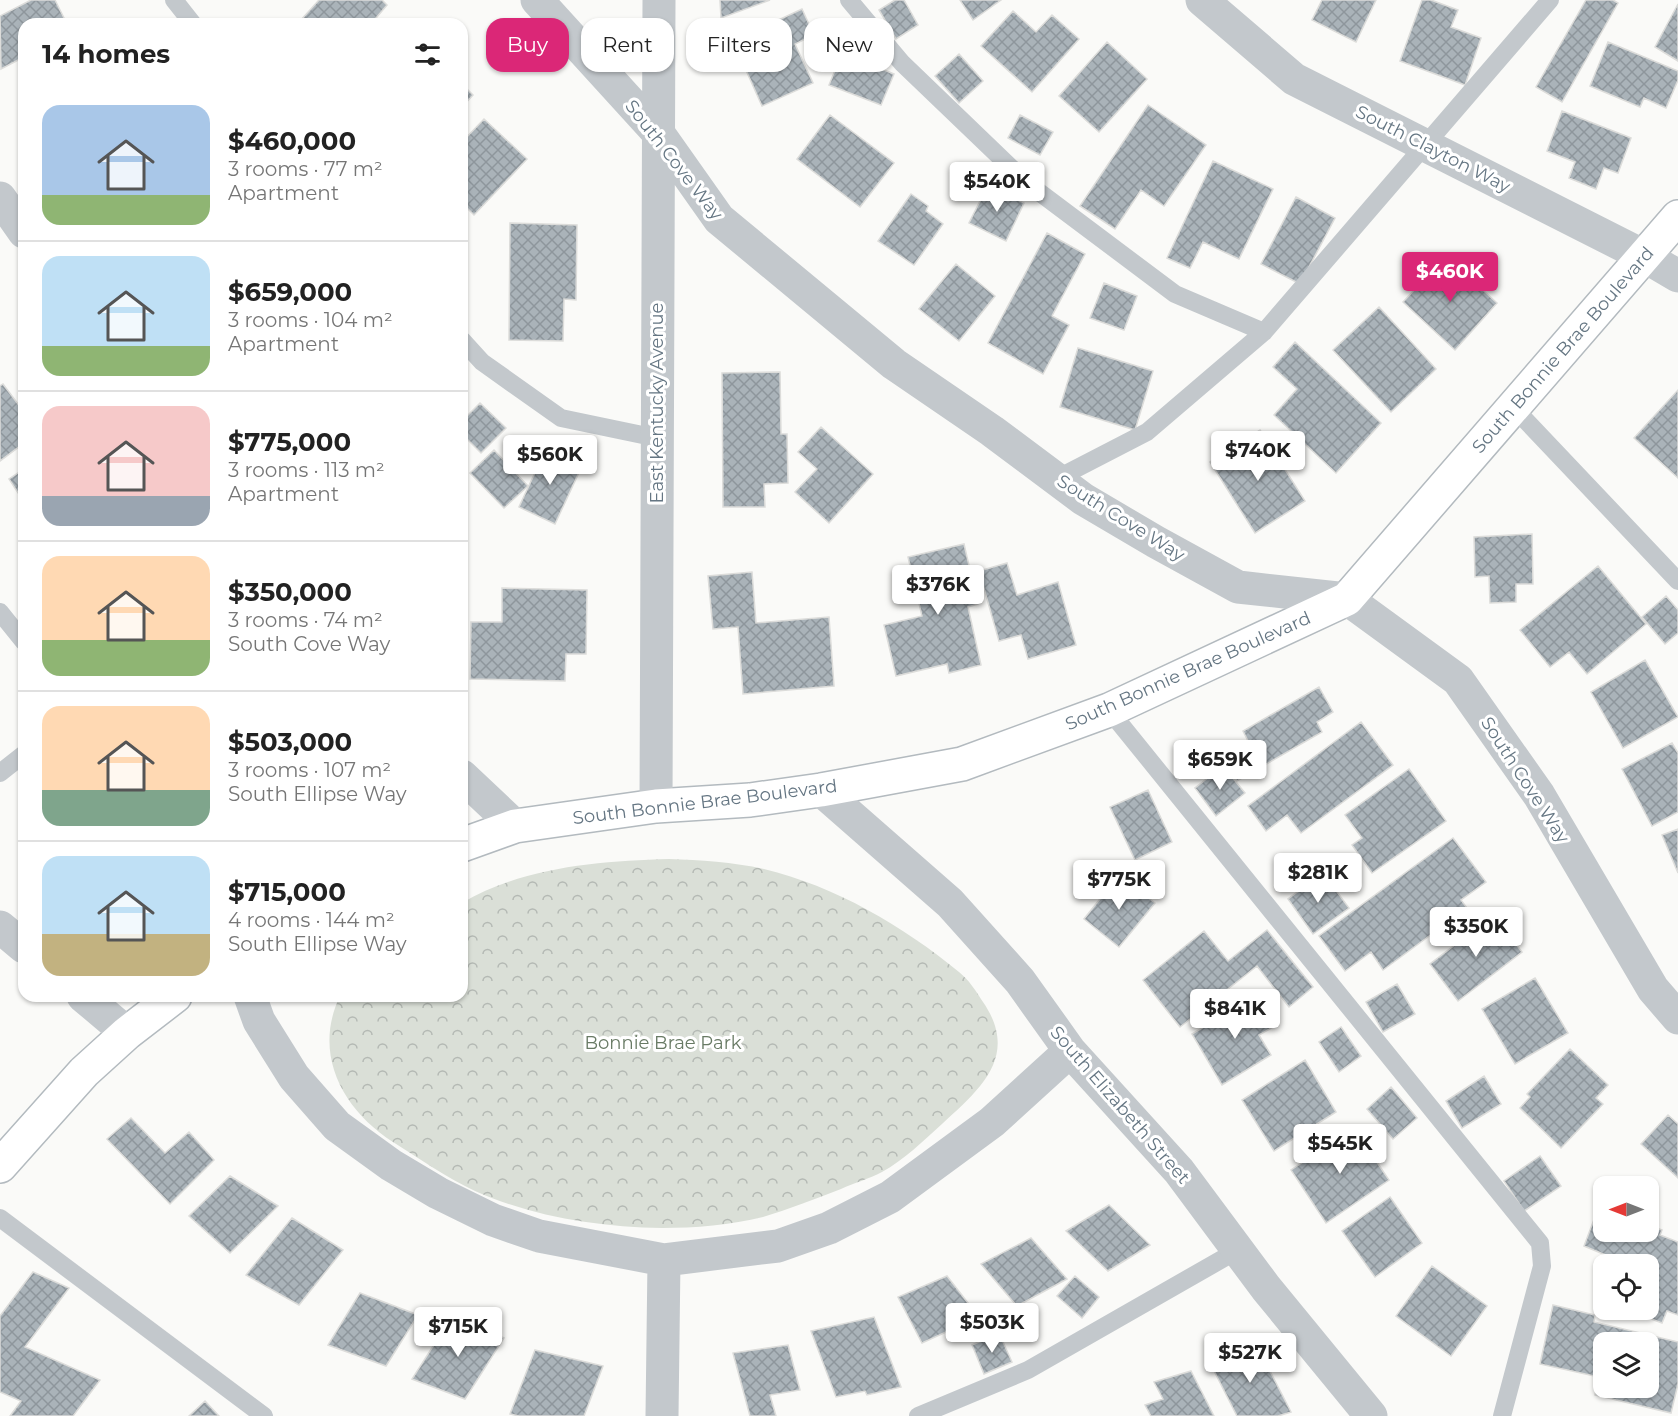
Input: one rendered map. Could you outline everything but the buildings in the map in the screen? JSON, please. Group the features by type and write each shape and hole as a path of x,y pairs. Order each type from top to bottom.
{"street":[{"name":"South Cove Way","path":"537,0 659,134 719,219 894,364 992,431 1092,504 1238,587 1347,599 1458,680 1539,795 1653,989 1678,1018"},
{"name":"East Kentucky Avenue","path":"656,807 659,0"},
{"name":"South Clayton Way","path":"1202,0 1294,79 1644,256 1678,276"},
{"path":"0,198 18,224"},
{"name":"South Bonnie Brae Boulevard","path":"468,843 515,826 656,807 750,800 822,790 962,764 1109,710 1347,599 1678,217"},
{"path":"468,782 515,826"},
{"name":"South Elizabeth Street","path":"822,790 950,903 1020,981 1070,1051 1179,1171 1266,1288 1371,1416"},
{"path":"0,927 18,942"},
{"path":"90,1002 127,1033"},
{"path":"0,1166 84,1072 127,1033 167,1002"},
{"path":"252,1002 259,1021 294,1077 337,1126 391,1166 438,1193 511,1227 539,1236 664,1260 778,1246 829,1228 890,1197 992,1122 1070,1051"},
{"path":"662,1416 664,1260"}],"lane":[{"path":"174,0 188,18"},
{"path":"849,0 902,63 1027,183 1175,294 1264,332"},
{"path":"1056,479 1147,432 1264,332 1550,0"},
{"path":"468,347 482,362 561,418 657,438"},
{"path":"1513,407 1678,581"},
{"path":"0,612 18,634"},
{"path":"1109,710 1540,1243 1542,1266 1502,1416"},
{"path":"0,773 18,759"},
{"path":"0,1218 264,1416"},
{"path":"918,1416 1028,1370 1238,1250"}],"green space":[{"name":"Bonnie Brae Park","path":"669,859 764,869 817,886 867,910 915,939 969,982 993,1021 998,1039 991,1070 970,1098 913,1150 890,1167 812,1200 763,1217 726,1224 662,1228 638,1227 590,1223 520,1208 465,1186 375,1129 347,1097 337,1079 331,1059 329,1039 332,1018 338,1002 468,1002 468,900 510,881 536,874 562,868"}]}
